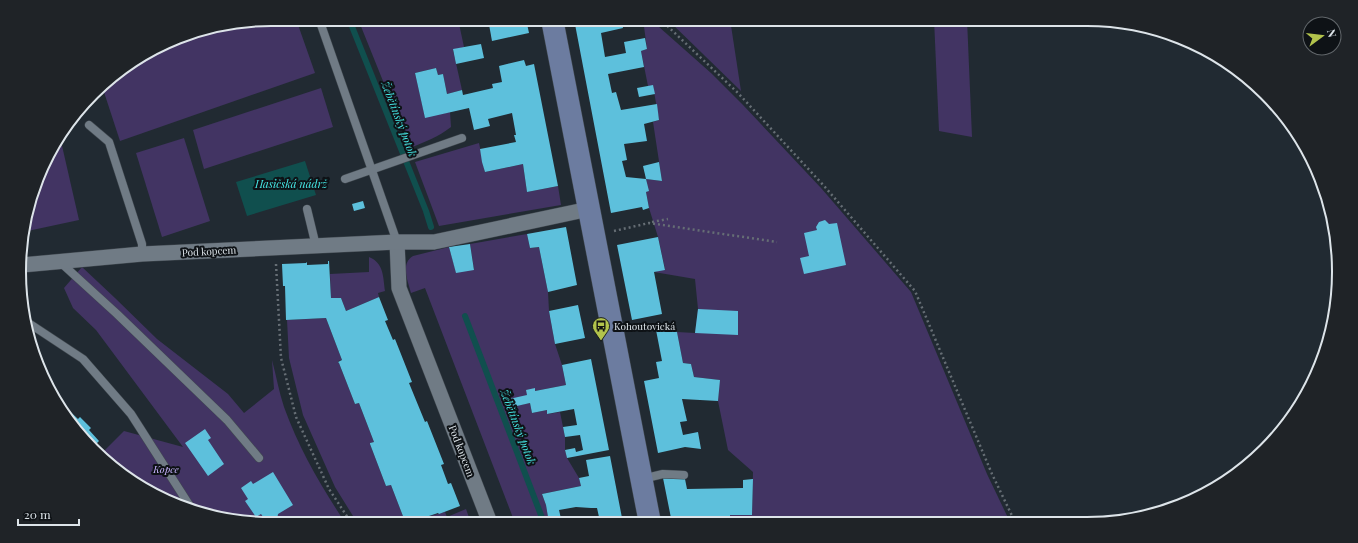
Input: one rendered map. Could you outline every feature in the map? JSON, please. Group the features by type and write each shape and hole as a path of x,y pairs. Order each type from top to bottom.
{"street":[{"path":"553,26 649,517"},
{"name":"Pod kopcem","path":"26,265 142,254 397,242 434,242 589,209"},
{"name":"Pod kopcem","path":"397,242 400,288 488,517"}],"lane":[{"path":"321,26 397,242"},
{"path":"89,125 110,142 142,244 142,254"},
{"path":"345,179 372,171 412,155 462,138"},
{"path":"307,209 316,246"},
{"path":"59,261 227,420 259,458"},
{"path":"32,325 84,359 131,414 187,502"},
{"path":"642,479 663,474 684,475"}],"path":[{"path":"667,26 743,99 825,187 915,291 992,474 1013,517"},
{"path":"594,236 668,219"},
{"path":"649,223 777,242"},
{"path":"275,248 281,358 296,417 329,489 347,517"}],"green space":[{"path":"298,26 315,73 120,141 104,92 135,67 163,51 208,34 239,28"},
{"path":"361,26 460,26 464,47 453,50 462,90 447,94 443,74 438,75 436,68 415,73 425,117 450,112 451,127 446,131 410,148"},
{"path":"644,26 658,26 711,73 821,188 911,292 987,474 1008,517 730,517 730,515 752,515 753,472 728,450 718,401 719,380 694,377 691,364 683,363 677,332 695,333 698,309 695,279 654,272 665,269 646,192 648,191 646,179 662,181 653,122 659,120 653,86 648,86 641,51 647,49"},
{"path":"674,26 731,26 741,91"},
{"path":"934,26 967,26 972,137 939,131"},
{"path":"321,88 333,127 204,169 193,130"},
{"path":"184,138 210,221 162,237 136,153"},
{"path":"479,143 485,172 523,164 527,192 558,186 561,205 439,226 415,162"},
{"path":"62,144 79,220 30,231 34,208 39,193 51,163"},
{"path":"527,234 530,248 539,247 548,292 549,311 555,344 562,365 566,385 535,391 534,388 527,395 509,407 530,403 532,413 547,410 548,414 560,412 567,458 579,478 581,486 542,494 548,517 513,517 425,288 411,293 406,273 409,259 413,256 449,247 456,272 474,269 470,244"},
{"path":"369,257 378,263 382,271 385,291 378,293 379,297 346,311 341,298 331,298 330,274 369,272"},
{"name":"Kopce","path":"82,267 157,339 228,394 244,413 274,389 272,360 284,407 290,423 304,453 342,517 255,516 239,515 208,509 163,492 135,476 122,466 104,451 124,431 183,447 96,330 73,308 64,288"},
{"path":"326,318 342,360 338,361 355,404 359,403 374,442 370,444 386,486 391,485 403,517 354,517 335,487 303,415 289,358 287,320"},
{"path":"466,509 469,517 447,517"},
{"path":"445,512 447,517 426,517"}],"water":[{"name":"Hasičská nádrž","path":"305,161 316,195 247,216 236,182"}],"building":[{"path":"489,26 528,26 529,33 492,41"},
{"path":"575,26 623,26 623,28 601,33 605,57 626,53 624,42 645,38 647,49 641,51 644,67 608,74 612,93 616,92 621,110 657,104 659,120 644,124 647,141 624,144 627,160 622,161 626,177 646,179 649,191 646,192 649,208 643,210 642,207 611,213"},
{"path":"481,44 484,58 456,64 453,49"},
{"path":"524,60 526,66 534,64 558,186 527,192 523,164 485,172 482,162 480,149 516,142 512,113 488,119 490,126 474,130 469,108 425,118 415,73 436,68 438,75 443,74 447,94 462,90 463,95 493,88 492,84 502,82 499,66"},
{"path":"653,85 655,94 639,97 637,88"},
{"path":"659,162 662,181 646,179 643,166"},
{"path":"363,201 365,208 354,211 352,204"},
{"path":"825,220 829,224 837,223 846,265 804,274 800,258 809,256 804,233 817,230 816,227 819,222"},
{"path":"566,227 577,285 548,292 539,247 530,248 527,234"},
{"path":"658,237 665,270 654,272 662,314 632,320 617,245"},
{"path":"470,244 474,270 456,273 449,247"},
{"path":"329,261 331,298 341,298 346,311 379,297 388,320 385,321 393,340 395,339 412,382 409,383 425,422 427,421 444,464 441,465 448,484 451,483 460,506 426,517 403,517 391,485 386,486 370,444 374,442 359,403 355,404 338,362 342,360 326,318 286,320 285,286 283,286 282,264 307,262 307,265 328,264"},
{"path":"578,305 585,338 555,344 549,311"},
{"path":"698,309 738,311 738,335 695,333"},
{"path":"656,330 677,332 683,363 691,364 694,377 720,380 718,401 682,399 687,421 680,422 683,435 698,432 701,449 685,447 658,453 644,381 659,378 656,362 662,361"},
{"path":"591,359 609,450 567,458 565,450 575,448 576,452 583,450 580,435 565,437 563,427 577,425 574,409 547,414 547,410 532,413 530,403 508,408 504,400 527,395 526,390 535,388 535,391 566,385 562,365"},
{"path":"68,410 78,419 80,417 91,428 89,430 99,441 97,443"},
{"path":"205,429 211,438 208,440 224,464 208,476 185,443"},
{"path":"610,456 622,517 599,517 597,508 576,507 559,510 561,517 548,517 542,494 581,486 579,478 589,476 586,460"},
{"path":"273,472 293,505 278,514 278,517 263,516 261,514 255,516 245,501 248,499 241,488 251,481 253,484"},
{"path":"663,478 685,479 687,489 743,488 743,480 753,479 752,515 730,515 730,517 671,517"}],"waterway":[{"name":"Žebětínský potok","path":"352,26 426,211 431,227"},
{"name":"Žebětínský potok","path":"465,316 542,517"}],"place":[{"name":"Kohoutovická","path":"601,341"}]}
